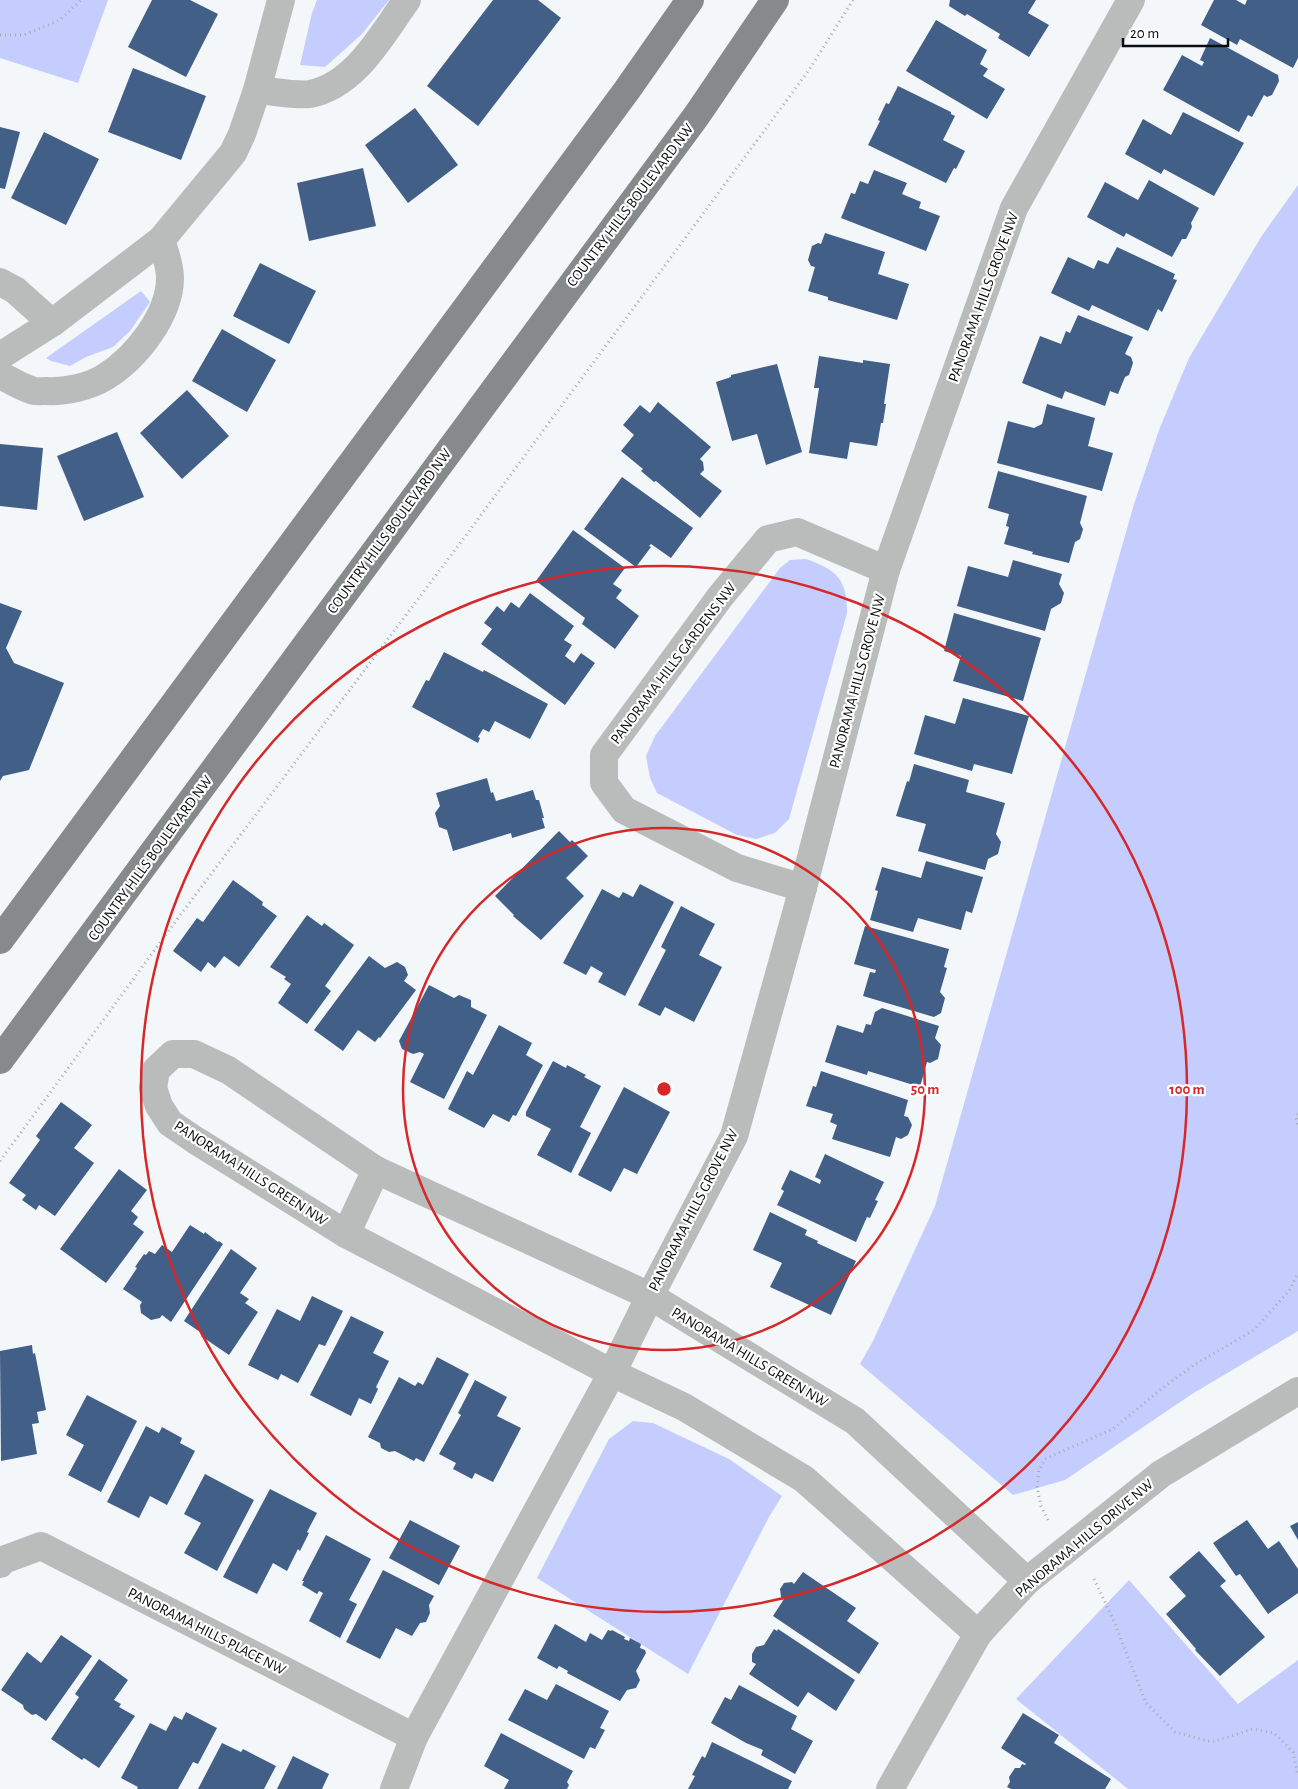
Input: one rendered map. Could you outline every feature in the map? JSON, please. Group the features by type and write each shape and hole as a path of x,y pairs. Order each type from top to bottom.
{"main road":[{"path":"0,940 615,105 690,0"},
{"name":"COUNTRY HILLS BOULEVARD NW","path":"0,1060 696,115 775,0"}],"street":[{"path":"0,356 52,323 161,240 233,152 242,134 256,90 281,0"},
{"path":"256,90 308,94 331,88 361,63 407,0"},
{"name":"PANORAMA HILLS GROVE NW","path":"612,1374 650,1296 734,1136 803,888 886,570 1014,208 1131,0"},
{"path":"0,375 32,390 57,391 84,386 105,378 128,360 158,322 166,300 170,278 167,258 161,240"},
{"path":"0,282 15,290 52,323"},
{"name":"PANORAMA HILLS GARDENS NW","path":"803,888 736,868 624,810 604,783 604,755 720,597 768,539 797,532 886,570"},
{"name":"PANORAMA HILLS GREEN NW","path":"978,1634 804,1479 684,1406 612,1374 346,1234 170,1123 159,1106 153,1088 156,1070 173,1054 194,1054 228,1070 376,1170 650,1296 855,1420 1027,1581"},
{"name":"PANORAMA HILLS GREEN NW","path":"346,1234 376,1170"},
{"path":"394,1789 414,1738 612,1374"},
{"name":"PANORAMA HILLS DRIVE NW","path":"890,1789 978,1634 1027,1581 1161,1474 1298,1392"},
{"name":"PANORAMA HILLS PLACE NW","path":"0,1564 3,1560 41,1546 414,1738"}],"path":[{"path":"0,35 24,35 60,20 82,0"},
{"path":"0,1161 181,914 473,526 803,78 853,0"},
{"path":"1298,1114 1296,1117 1298,1126"},
{"path":"1048,1520 1041,1506 1037,1487 1038,1470 1045,1459 1113,1429 1165,1386 1194,1365 1254,1330 1289,1291 1298,1273"},
{"path":"1094,1579 1113,1619 1146,1703 1175,1732 1212,1742 1253,1729 1274,1733 1293,1752 1298,1776"}],"shaded area":[{"path":"0,0 108,0 78,83 0,58"},
{"path":"317,0 389,0 362,34 325,67 300,65 312,13"},
{"path":"1298,185 1298,1331 1192,1394 1065,1480 1013,1495 860,1364 873,1341 935,1206 1134,504 1159,430 1189,358 1261,237"},
{"path":"141,291 150,302 130,331 113,347 86,357 70,366 46,358"},
{"path":"806,559 825,567 838,577 845,592 847,613 789,819 775,833 756,839 737,835 657,793 650,778 646,756 655,736 780,568 790,560"},
{"path":"633,1421 653,1423 729,1459 782,1496 769,1517 688,1674 537,1578 609,1439"},
{"path":"1129,1580 1238,1704 1298,1660 1298,1789 1128,1789 1016,1699"}],"building":[{"path":"152,0 190,0 218,14 186,77 128,47"},
{"path":"493,0 538,0 561,18 478,126 427,86"},
{"path":"950,0 1036,0 1028,13 1049,25 1029,57 998,38 1000,34 967,14 965,16 949,6"},
{"path":"1214,0 1236,0 1245,5 1247,0 1298,0 1298,58 1293,68 1240,39 1237,45 1201,25"},
{"path":"936,20 987,50 980,64 988,69 983,76 1005,89 987,119 906,71"},
{"path":"1210,38 1278,75 1279,81 1272,95 1267,97 1264,95 1252,117 1248,115 1239,132 1163,90 1182,55 1202,66 1204,62 1200,60"},
{"path":"133,68 206,96 181,160 108,132"},
{"path":"898,86 951,112 955,116 943,140 965,151 946,183 868,145 880,121 878,120 886,103 889,104"},
{"path":"415,108 458,165 408,203 365,145"},
{"path":"1183,112 1244,143 1214,196 1164,169 1161,174 1125,154 1143,119 1171,135"},
{"path":"0,127 20,132 5,189 0,188"},
{"path":"44,132 99,159 66,225 11,198"},
{"path":"363,168 376,226 309,241 297,183"},
{"path":"874,170 907,183 902,194 921,202 919,208 940,216 926,251 841,218 851,193 855,194 860,181 868,184"},
{"path":"1149,180 1199,208 1191,223 1192,227 1186,239 1182,239 1172,257 1126,233 1124,237 1087,217 1105,182 1138,200"},
{"path":"825,233 885,252 878,274 909,284 897,320 828,300 828,297 808,291 815,267 811,266 808,260 812,246 818,243 821,244"},
{"path":"1117,247 1175,274 1173,279 1177,280 1162,312 1158,309 1148,331 1092,305 1089,311 1051,293 1068,257 1094,269 1098,260 1108,264"},
{"path":"260,263 316,291 289,344 233,316"},
{"path":"1078,315 1133,337 1125,354 1131,357 1133,363 1129,375 1125,377 1118,394 1110,391 1105,406 1065,391 1062,399 1022,383 1040,336 1061,344 1066,331 1070,333"},
{"path":"222,329 276,360 247,412 192,381"},
{"path":"819,356 863,363 863,360 890,364 883,423 881,423 877,446 850,442 847,459 809,453 819,388 814,388"},
{"path":"777,364 802,452 766,465 757,434 732,441 716,382 731,377 731,375"},
{"path":"187,390 229,436 182,479 140,433"},
{"path":"658,402 711,447 700,459 703,462 704,470 700,474 722,491 700,518 656,481 654,482 641,471 643,469 621,451 634,435 623,425 640,405 650,413"},
{"path":"1047,404 1095,418 1088,446 1113,453 1102,491 997,463 1008,421 1034,428 1042,424"},
{"path":"117,432 144,497 84,521 57,456"},
{"path":"0,444 43,448 37,510 0,506"},
{"path":"998,471 1087,496 1080,523 1083,529 1080,539 1075,542 1069,563 1032,554 1033,552 1004,544 1009,527 1006,526 1009,514 988,508"},
{"path":"622,477 693,528 671,558 651,544 649,546 651,547 636,567 584,529"},
{"path":"573,530 625,568 613,584 622,590 616,598 639,616 615,649 582,624 585,618 536,581"},
{"path":"1013,560 1062,574 1059,584 1064,593 1061,603 1051,609 1045,631 957,606 968,566 1008,577"},
{"path":"530,593 574,626 564,640 572,645 565,656 574,663 581,653 595,663 565,705 481,644 492,629 484,623 497,606 504,612 511,602 519,608"},
{"path":"0,603 22,611 6,648 14,663 64,683 29,770 3,776 0,781"},
{"path":"954,613 1041,638 1023,701 953,681 961,656 944,651"},
{"path":"444,652 483,672 484,670 548,704 530,739 495,721 489,732 483,729 478,737 480,738 478,743 412,707 426,680 429,681"},
{"path":"963,698 1029,716 1012,774 974,764 972,771 914,754 925,715 955,724"},
{"path":"914,764 969,780 966,792 1005,803 996,834 1001,842 998,854 988,859 985,870 918,851 926,824 896,816"},
{"path":"487,778 491,793 493,792 496,801 533,790 536,800 539,800 545,828 512,838 511,833 453,851 447,830 439,827 435,813 440,806 436,793"},
{"path":"559,831 570,842 572,840 588,856 566,878 584,896 541,940 513,916 495,896"},
{"path":"926,861 983,877 972,913 966,911 961,930 918,918 913,932 870,920 878,891 875,890 882,867 921,878"},
{"path":"233,880 263,902 262,905 277,916 239,967 224,956 215,968 208,962 201,972 173,951 197,918 203,922"},
{"path":"640,884 674,902 625,996 598,982 603,973 591,966 586,975 563,963 602,889 619,898 623,892 633,897"},
{"path":"681,906 715,924 699,955 722,967 694,1022 665,1007 660,1016 638,1005 666,950 661,947"},
{"path":"307,915 322,926 324,923 354,945 325,986 331,991 307,1024 278,1003 291,984 284,979 286,977 270,967"},
{"path":"865,926 949,949 944,967 947,968 940,992 945,998 941,1013 934,1017 863,996 870,972 875,973 876,970 854,964"},
{"path":"369,956 385,968 397,962 405,967 408,975 404,981 416,990 380,1038 375,1042 358,1030 343,1051 314,1030"},
{"path":"429,985 454,998 459,995 471,1000 471,1007 487,1015 444,1099 410,1082 424,1054 420,1052 413,1054 402,1049 399,1041"},
{"path":"882,1008 939,1026 935,1038 941,1045 938,1059 930,1063 927,1062 920,1087 868,1071 867,1075 825,1062 837,1025 863,1033 866,1024 871,1025 875,1012"},
{"path":"499,1025 532,1043 526,1055 543,1065 516,1116 513,1115 509,1122 493,1114 484,1128 448,1109 467,1071 473,1075"},
{"path":"553,1061 566,1068 567,1065 601,1086 580,1127 591,1133 571,1173 537,1155 551,1129 526,1116 526,1112"},
{"path":"821,1071 908,1100 904,1116 908,1117 912,1125 908,1135 901,1139 896,1137 890,1157 832,1139 837,1125 830,1122 833,1114 806,1106 813,1086 816,1087"},
{"path":"624,1087 670,1112 637,1174 624,1168 611,1192 578,1175"},
{"path":"61,1102 92,1125 74,1148 94,1163 55,1216 39,1205 36,1210 22,1200 26,1195 9,1183 40,1140 36,1136"},
{"path":"825,1154 884,1182 875,1200 878,1201 870,1218 867,1217 856,1242 777,1205 784,1191 781,1189 790,1170 820,1184 821,1180 815,1177"},
{"path":"119,1169 147,1190 131,1211 138,1217 133,1224 144,1232 106,1283 60,1249"},
{"path":"770,1212 807,1230 805,1235 818,1241 817,1243 856,1261 831,1315 770,1287 782,1263 753,1250"},
{"path":"190,1225 223,1244 171,1322 162,1315 160,1318 151,1320 141,1313 140,1305 142,1302 123,1289 144,1254 146,1255 149,1251 155,1254 162,1245 172,1252"},
{"path":"231,1249 257,1268 240,1293 249,1299 245,1303 258,1312 229,1355 201,1336 203,1334 184,1321"},
{"path":"312,1296 343,1311 325,1346 319,1344 298,1383 281,1374 278,1380 248,1365 277,1309 300,1321"},
{"path":"351,1316 384,1332 373,1353 389,1361 376,1387 378,1389 371,1404 359,1398 351,1416 310,1395"},
{"path":"32,1345 46,1410 37,1412 39,1423 32,1424 37,1454 1,1461 0,1351"},
{"path":"437,1357 469,1374 424,1462 416,1458 414,1461 395,1451 389,1452 381,1448 380,1443 368,1437 399,1377 415,1386 418,1382 423,1385"},
{"path":"475,1380 507,1397 497,1416 521,1428 493,1482 475,1473 472,1479 453,1469 456,1463 439,1454 461,1415 458,1413"},
{"path":"87,1395 137,1421 101,1492 68,1475 84,1445 66,1435"},
{"path":"146,1426 159,1433 162,1427 182,1438 180,1443 195,1451 167,1505 150,1496 139,1518 107,1502"},
{"path":"205,1474 254,1500 217,1571 184,1553 201,1523 184,1514"},
{"path":"270,1489 317,1513 300,1551 298,1549 287,1571 273,1563 257,1594 223,1577"},
{"path":"410,1520 460,1546 439,1585 389,1558"},
{"path":"1247,1520 1268,1549 1279,1541 1298,1569 1298,1593 1268,1614 1240,1574 1236,1576 1213,1543"},
{"path":"1298,1522 1298,1540 1290,1526"},
{"path":"326,1535 371,1559 349,1600 357,1604 340,1638 309,1621 323,1593 319,1591 317,1594 302,1585 304,1581 302,1581"},
{"path":"1199,1551 1226,1581 1220,1586 1265,1637 1220,1676 1195,1650 1166,1614 1186,1596 1169,1577"},
{"path":"383,1570 434,1596 429,1605 430,1613 426,1622 420,1623 412,1636 396,1628 380,1659 346,1642"},
{"path":"803,1572 856,1608 847,1621 879,1643 859,1674 773,1616 784,1599 781,1597 780,1589 784,1583 792,1582 794,1584"},
{"path":"555,1624 586,1642 590,1633 602,1640 608,1630 612,1630 625,1637 624,1639 629,1641 630,1638 641,1644 640,1648 645,1650 646,1653 636,1671 640,1680 636,1688 627,1690 620,1701 567,1673 568,1671 559,1666 557,1669 537,1658"},
{"path":"774,1629 777,1631 778,1629 855,1680 836,1711 808,1692 798,1707 749,1674 756,1664 752,1662 752,1654 756,1647 764,1645"},
{"path":"61,1635 92,1656 46,1721 36,1714 32,1715 24,1709 23,1705 1,1690 27,1652 41,1663"},
{"path":"99,1659 128,1680 114,1700 121,1704 119,1707 135,1716 99,1768 84,1758 82,1760 51,1739 79,1697 75,1694"},
{"path":"556,1684 609,1711 600,1728 605,1730 595,1749 590,1747 584,1759 508,1720 525,1689 547,1700"},
{"path":"739,1685 797,1716 791,1729 813,1741 795,1774 761,1755 763,1750 746,1743 711,1723 725,1697 731,1700"},
{"path":"186,1712 217,1728 198,1764 193,1762 178,1789 137,1789 138,1787 121,1778 150,1723 166,1731 174,1716 182,1720"},
{"path":"1023,1713 1059,1735 1054,1743 1111,1779 1105,1789 1011,1789 1007,1787 1010,1782 1009,1777 1015,1768 1020,1768 1022,1764 1026,1764 1001,1748"},
{"path":"501,1733 573,1771 567,1782 569,1785 567,1789 504,1789 509,1780 484,1766"},
{"path":"712,1742 792,1781 788,1789 688,1789 695,1776 692,1775 702,1756 705,1758"},
{"path":"222,1743 241,1752 243,1749 276,1766 264,1789 198,1789"},
{"path":"293,1756 329,1774 322,1789 277,1789"}]}
